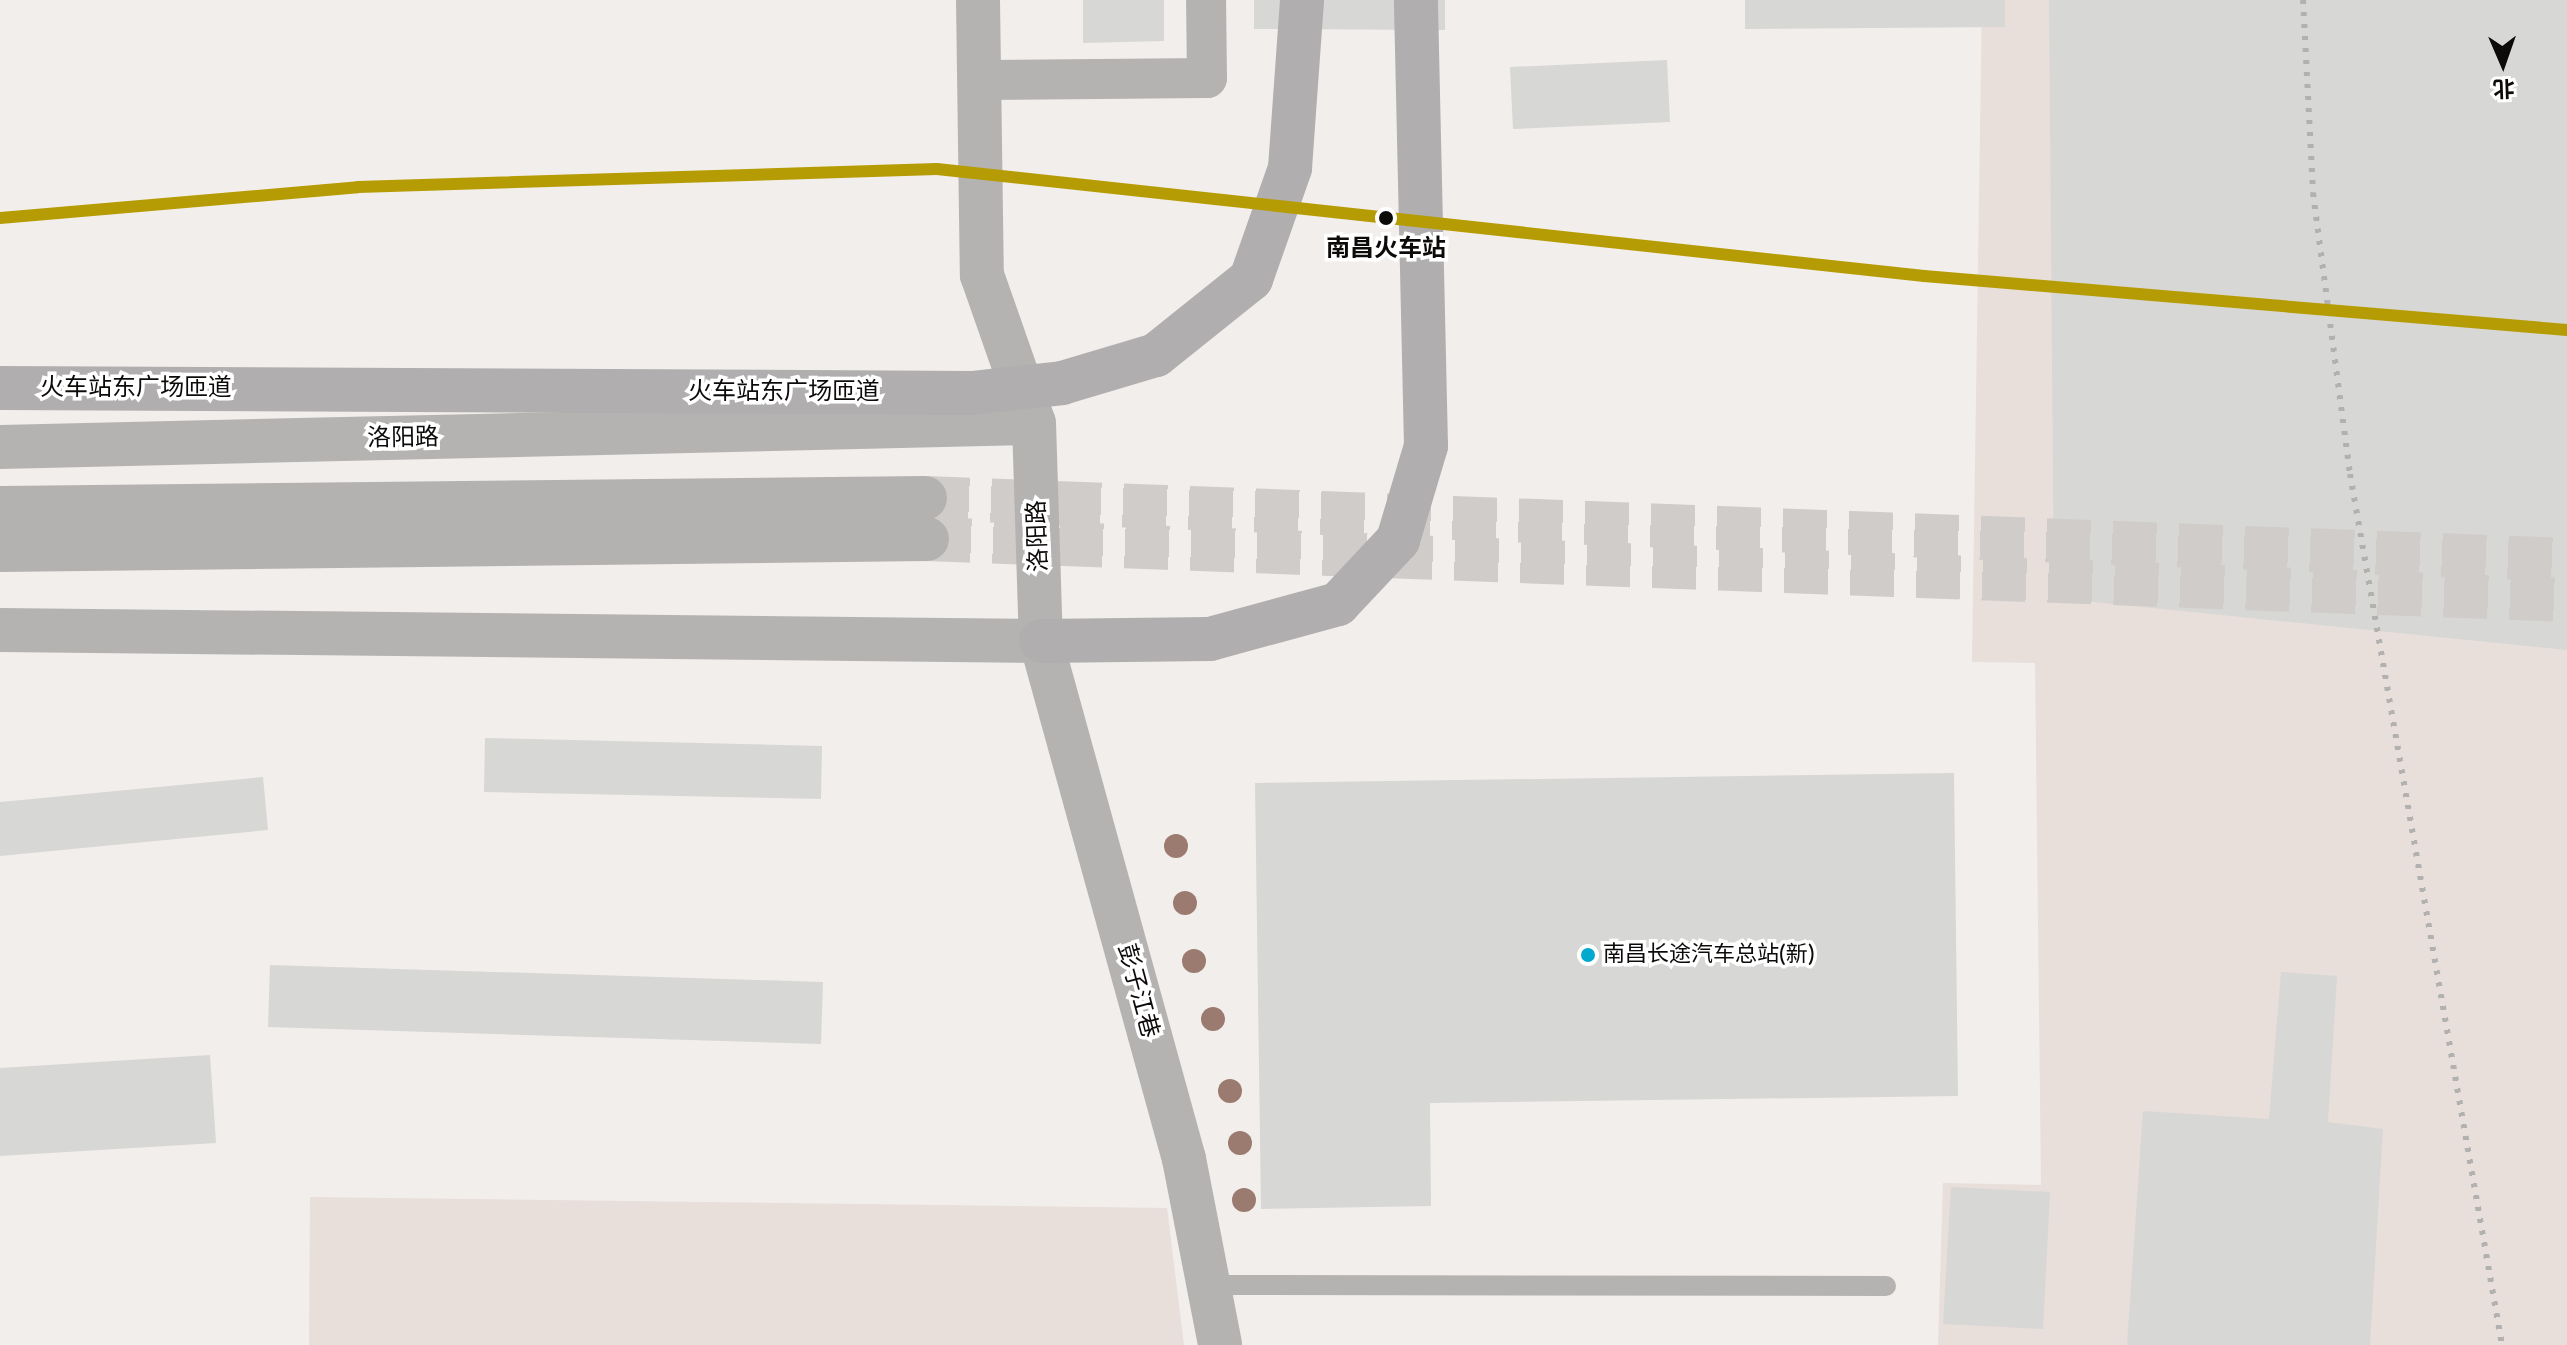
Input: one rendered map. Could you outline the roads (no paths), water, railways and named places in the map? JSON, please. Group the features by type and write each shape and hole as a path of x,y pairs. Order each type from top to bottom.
{"highway":[{"name":"火车站东广场匝道","path":"0,388 972,393 1075,379 1156,355 1251,279 1290,168 1302,0"},
{"path":"1041,641 1210,639 1338,604 1398,540 1426,446 1416,0"}],"main road":[{"path":"0,508 926,518 0,550"}],"street":[{"path":"978,0 982,275 1034,423"},
{"path":"979,80 1207,78 1206,0"},
{"name":"洛阳路","path":"0,447 1034,423 1041,641"},
{"path":"0,630 1041,641"},
{"name":"彭子江巷","path":"1041,641 1184,1159 1220,1345"}],"lane":[{"path":"1208,1285 1886,1286"}],"tunnel":[{"path":"925,498 2567,560"},
{"path":"927,539 2567,600"}],"railway":[{"path":"2303,0 2313,193 2350,474 2502,1345"}],"place":[{"name":"南昌火车站","path":"1386,218"},
{"name":"南昌长途汽车总站(新)","path":"1588,955"}]}
